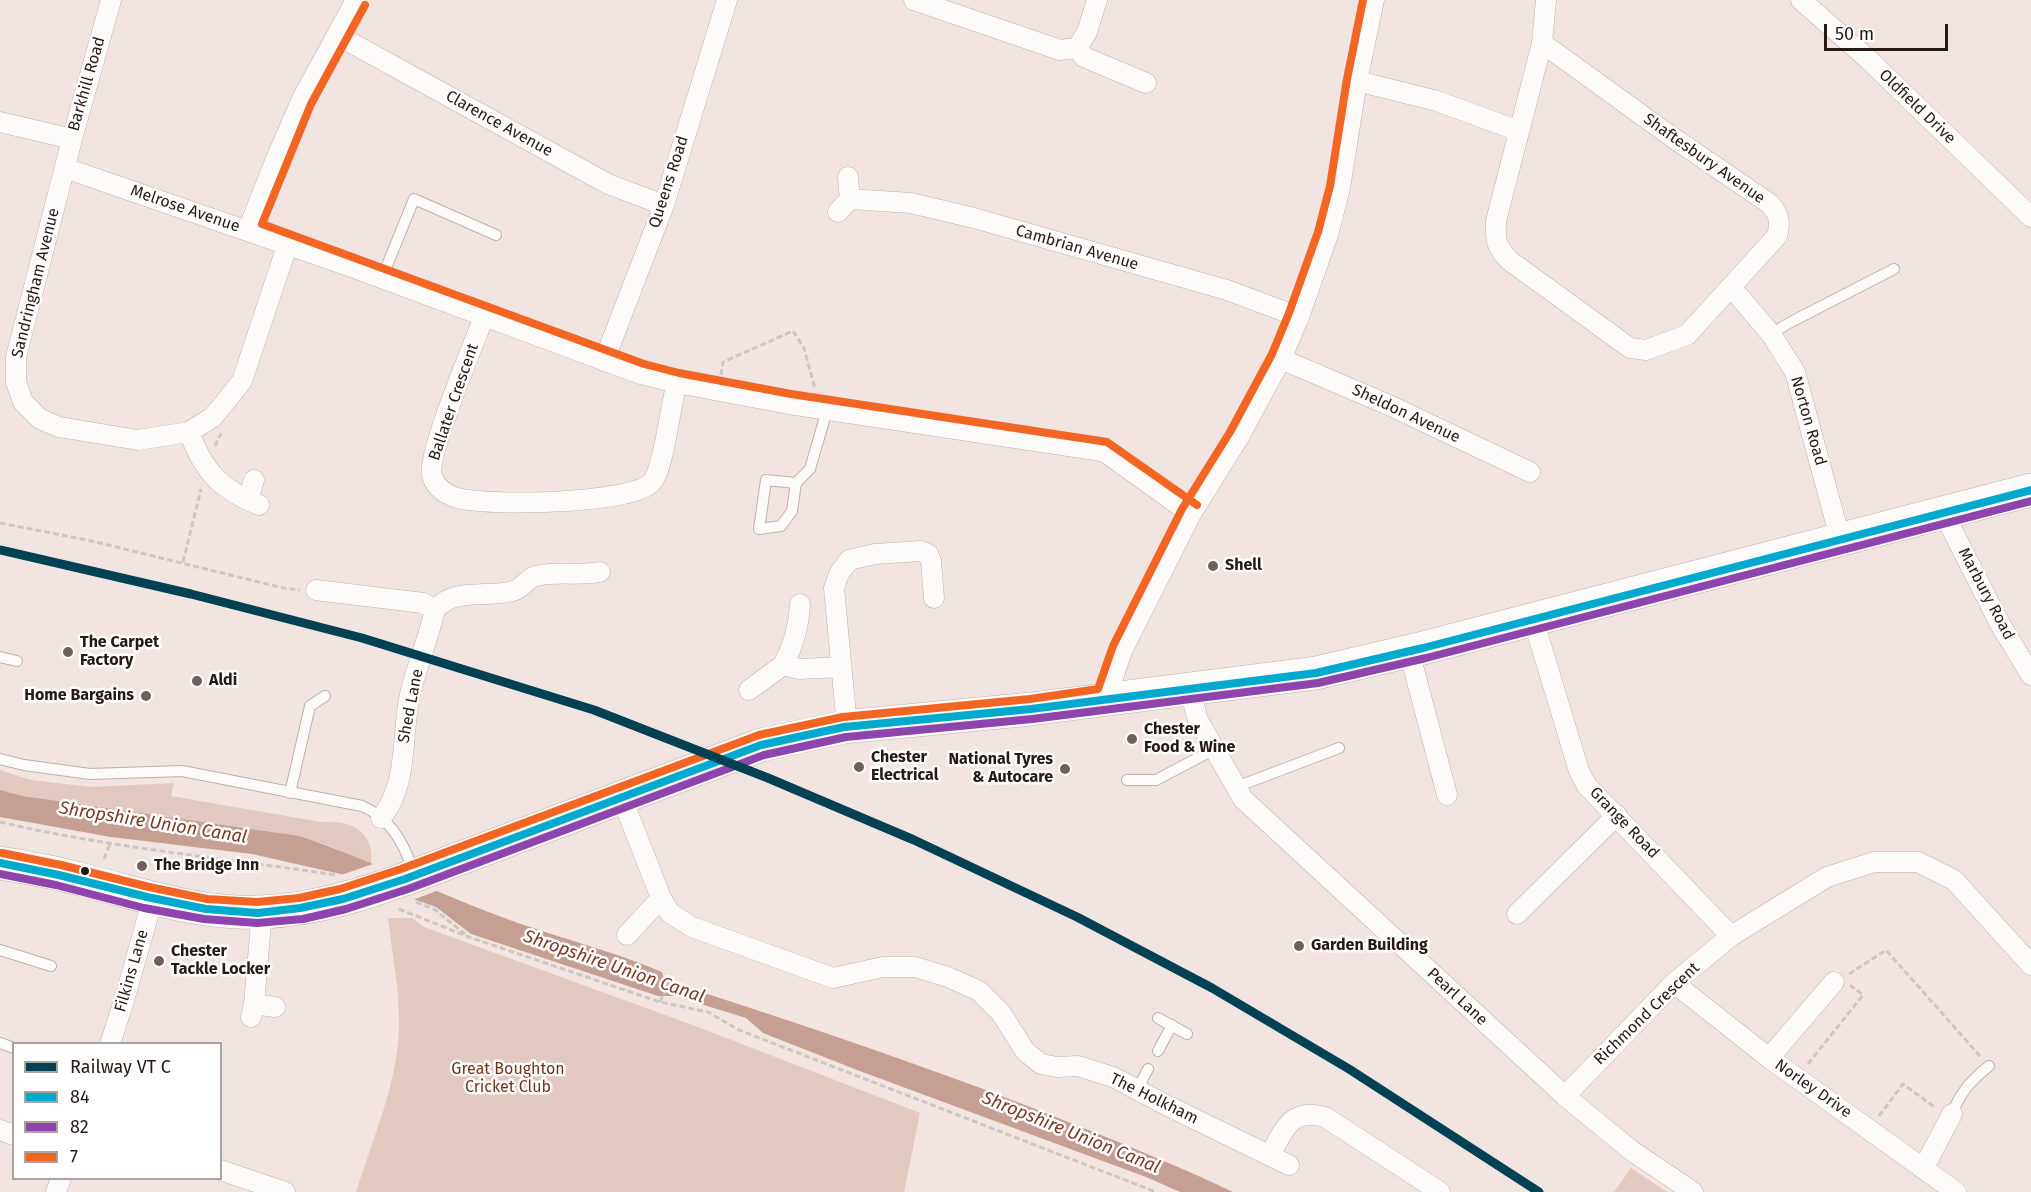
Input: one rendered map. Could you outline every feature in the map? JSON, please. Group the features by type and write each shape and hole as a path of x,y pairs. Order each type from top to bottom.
{"highway":[{"path":"0,863 195,907 237,912 261,912 330,903 382,901 410,885 677,775 760,745 847,726 1031,709 1316,673 2031,490"}],"street":[{"name":"Barkhill Road","path":"65,168 111,0"},
{"path":"249,230 302,99 356,0"},
{"path":"914,0 1060,50 1077,48"},
{"path":"1077,48 1087,32 1097,0"},
{"path":"1106,698 1122,651 1191,514 1239,436 1281,359 1299,317 1328,234 1340,188 1357,81 1374,0"},
{"name":"Shaftesbury Avenue","path":"1542,43 1770,204 1775,210 1780,227 1777,236 1687,335 1646,350 1630,348 1510,261 1501,252 1495,238 1496,221 1542,43 1546,0"},
{"name":"Queens Road","path":"604,361 664,205 724,1"},
{"name":"Oldfield Drive","path":"1806,2 2031,217"},
{"name":"Clarence Avenue","path":"337,35 608,184 664,205"},
{"path":"1077,48 1084,57 1146,83"},
{"path":"1357,81 1437,101 1519,131"},
{"path":"0,122 72,139"},
{"name":"Melrose Avenue","path":"65,168 249,230 286,246 382,278 640,374 820,409 1105,452 1191,514"},
{"name":"Sandringham Avenue","path":"65,168 16,357 16,382 23,402 40,419 59,427 138,440 189,432 213,417 243,381 286,246"},
{"name":"Cambrian Avenue","path":"848,177 844,205 911,203 974,218 1227,290 1299,317"},
{"name":"Norton Road","path":"1731,287 1771,334 1795,372 1840,538"},
{"name":"Ballater Crescent","path":"484,317 439,436 431,464 431,475 434,482 441,490 452,496 466,499 528,502 626,494 647,486 659,472 670,407 677,383"},
{"name":"Sheldon Avenue","path":"1281,359 1391,406 1530,472"},
{"path":"189,432 209,472 230,492 252,502 250,493 255,480"},
{"name":"Marbury Road","path":"1943,512 2000,624 2031,675"},
{"path":"847,726 834,588 838,574 849,560 875,554 921,550 928,554 931,561 934,598"},
{"path":"316,590 423,603 433,616 439,604 463,596 514,591 534,576 600,572"},
{"path":"749,690 783,665 792,649 799,622 800,604"},
{"name":"Shed Lane","path":"381,818 396,793 410,694 433,616"},
{"name":"Grange Road","path":"1533,619 1579,771 1587,786 1731,936"},
{"path":"1409,651 1447,795"},
{"path":"783,665 800,669 841,667"},
{"name":"Pearl Lane","path":"1190,690 1198,720 1213,750 1243,799 1565,1096 1632,1151 1693,1192"},
{"name":"The Holkham","path":"622,798 661,898 670,913 692,927 833,978 883,967 915,967 948,977 979,991 1001,1013 1025,1051 1041,1064 1057,1067 1078,1066 1113,1077 1289,1165"},
{"path":"1516,914 1617,815"},
{"name":"Richmond Crescent","path":"1565,1096 1674,983 1731,936 1827,877 1874,861 1918,861 1954,880 2031,965"},
{"name":"Filkins Lane","path":"111,1042 153,898"},
{"path":"627,935 661,898"},
{"path":"261,912 253,1011 275,1007"},
{"path":"1768,1058 1838,980"},
{"name":"Norley Drive","path":"1674,983 1768,1058 1956,1192"},
{"path":"1270,1155 1287,1126 1296,1117 1314,1114 1325,1117 1440,1192"},
{"path":"1923,1169 1952,1116"},
{"path":"222,1171 285,1192"}],"lane":[{"path":"382,278 414,199 496,235"},
{"path":"1771,334 1894,269"},
{"path":"796,483 766,480 759,529 781,525 792,511 796,483 810,469 820,409"},
{"path":"0,657 17,661"},
{"path":"290,793 310,706 325,696"},
{"path":"1236,787 1339,748"},
{"path":"1127,780 1156,780 1213,750"},
{"path":"0,759 24,765 90,774 182,771 362,807 372,811 392,827 409,860 410,885"},
{"path":"0,950 51,966"},
{"path":"1158,1018 1187,1034"},
{"path":"1158,1050 1172,1026"},
{"path":"1952,1116 1958,1099 1967,1085 1989,1066"},
{"path":"1137,1090 1148,1069"}],"path":[{"path":"718,391 723,362 793,331 804,348 816,386 820,409"},
{"path":"0,523 92,541 283,588 316,590"},
{"path":"0,822 118,845 338,875"},
{"path":"410,885 434,909 469,937"},
{"path":"382,901 469,937 660,1002 708,1012 739,1030 1156,1192"},
{"path":"1797,1078 1863,996 1838,980 1886,950 1989,1066"},
{"path":"660,1002 671,977"},
{"path":"1869,1130 1903,1084 1952,1116"}],"green space":[{"path":"0,770 31,780 92,787 174,783 171,796 321,822 342,823 359,830 365,836 369,843 371,864 300,836 23,796 0,790"},
{"name":"Great Boughton Cricket Club","path":"388,918 412,918 424,927 698,1027 920,1113 904,1192 356,1192 389,1091 397,1049 398,1000"},
{"path":"1631,1168 1667,1192 1614,1192"}],"water":[{"name":"Shropshire Union Canal","path":"0,790 23,796 300,836 496,915 642,964 662,972 664,980 877,1051 1034,1108 1160,1159 1233,1192 1180,1192 1146,1177 763,1033 746,1018 675,996 658,996 471,934 436,907 345,875 252,854 111,837 0,817"}],"pier":[{"path":"376,863 439,890 410,901 338,876"}],"transit line":[{"name":"7","path":"2,853 207,899 257,902 299,898 340,889 401,869 759,735 843,717 1030,699 1098,689 1113,646 1182,509 1230,432 1272,354 1289,313 1318,232 1330,186 1347,79 1363,0"},
{"name":"7","path":"365,5 311,104 262,224 644,364 679,373 791,394 1107,442 1197,505"},
{"name":"84","path":"0,863 206,909 258,913 300,908 343,899 405,879 761,745 844,727 1031,709 1316,673 1423,648 2031,490"},
{"name":"82","path":"0,874 56,885 144,908 204,919 257,923 303,919 346,909 408,889 764,755 846,737 1032,719 1318,683 1426,658 2031,501"},
{"path":"0,550 191,594 362,638 594,710 768,778 914,840 1077,917 1212,988 1349,1069 1539,1192"}],"place":[{"name":"Shell","path":"1213,566"},
{"name":"The Carpet Factory","path":"68,652"},
{"name":"Aldi","path":"197,681"},
{"name":"Home Bargains","path":"146,696"},
{"name":"Chester Food & Wine","path":"1132,739"},
{"name":"Chester Electrical","path":"859,767"},
{"name":"National Tyres & Autocare","path":"1065,769"},
{"name":"The Bridge Inn","path":"142,866"},
{"name":"Garden Building","path":"1299,946"},
{"name":"Chester Tackle Locker","path":"159,961"}]}
